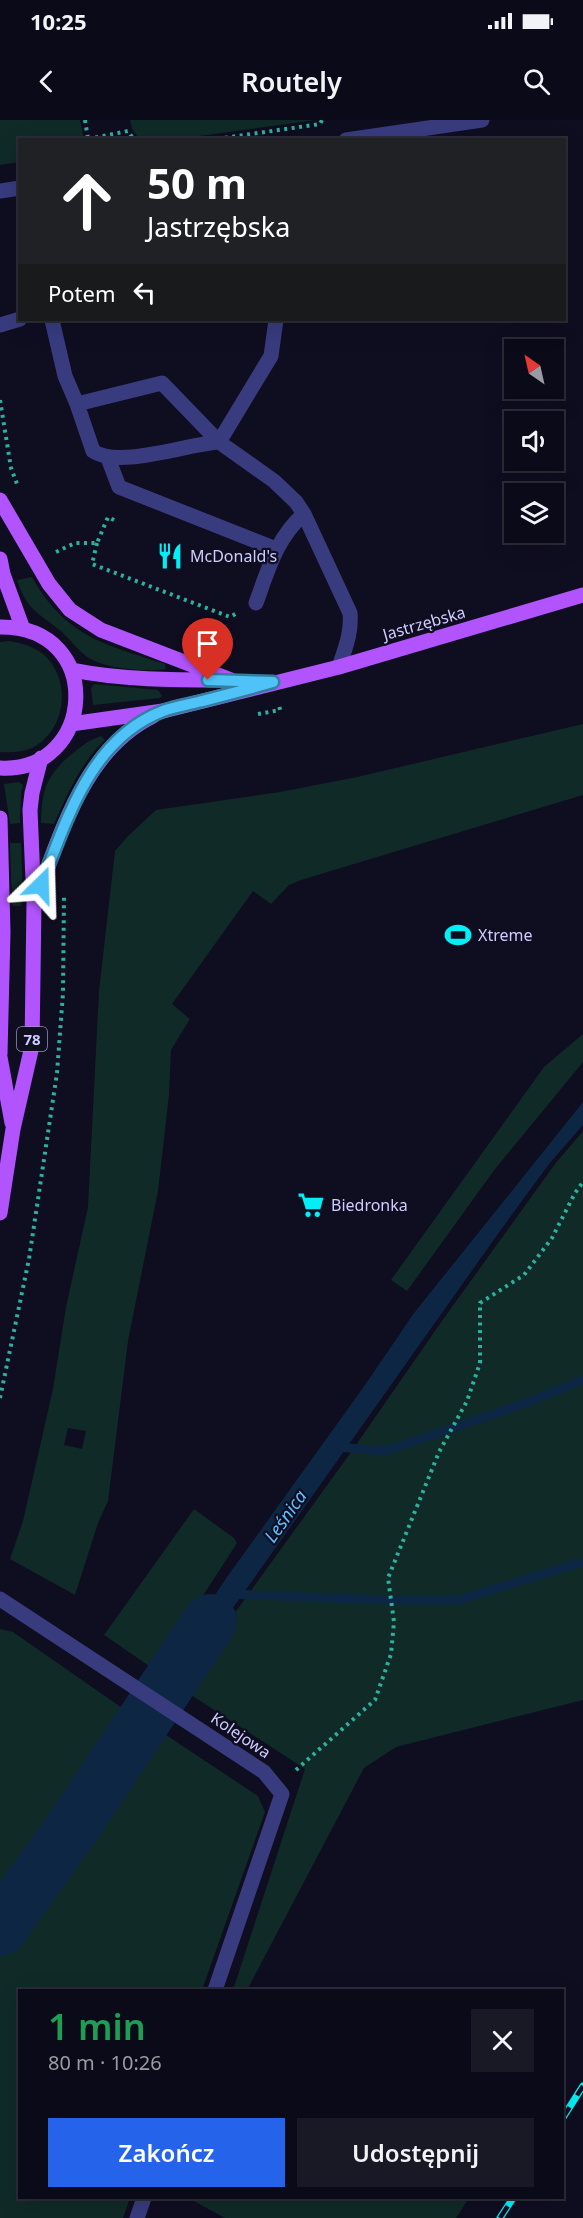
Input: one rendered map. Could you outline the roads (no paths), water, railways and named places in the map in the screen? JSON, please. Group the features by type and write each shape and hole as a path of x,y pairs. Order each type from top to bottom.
{"main road":[{"path":"0,500 49,584 60,599 77,615 101,630 231,680"},
{"path":"0,559 3,574 23,629"},
{"name":"Jastrzębska","path":"71,724 163,711 339,667 583,595"},
{"path":"0,627 23,629 38,634 54,644 72,670 76,694 71,724 60,744 41,758 17,767 0,768"},
{"name":"Jastrzębska","path":"72,670 115,677 162,680 273,682"},
{"path":"34,903 75,802 100,760 118,738 137,724 163,711"},
{"name":"78","path":"0,1213 13,1129 32,1046 34,903 30,810 41,758"},
{"name":"78","path":"0,818 0,1056 13,1129"}],"street":[{"path":"360,138 482,120"},
{"path":"0,190 18,188"},
{"path":"0,326 18,320"},
{"path":"52,321 65,376 93,451 108,458 132,457 199,443 219,442"},
{"path":"219,442 271,356 276,321"},
{"path":"77,404 162,383 219,442 274,481 296,502 304,514 350,613 350,636 339,667"},
{"path":"108,458 118,487 276,549"},
{"path":"256,603 276,549 292,524 304,514"},
{"name":"Kolejowa","path":"0,1599 264,1772 282,1794 215,1989"},
{"path":"137,2218 144,2199"}],"water":[{"path":"583,1102 583,1125 549,1164 500,1231 177,1687 161,1676 227,1577 414,1313"}],"waterway":[{"path":"337,1447 385,1451 523,1404 583,1380"},
{"path":"231,1594 381,1600 458,1600 583,1562"},
{"name":"Leśnica","path":"0,1929 79,1818 210,1621"}],"railway":[{"path":"564,2116 583,2086"},
{"path":"500,2218 512,2199"}],"place":[{"name":"McDonald's","path":"170,556"},
{"name":"Xtreme","path":"458,935"},
{"name":"Biedronka","path":"311,1205"}]}
